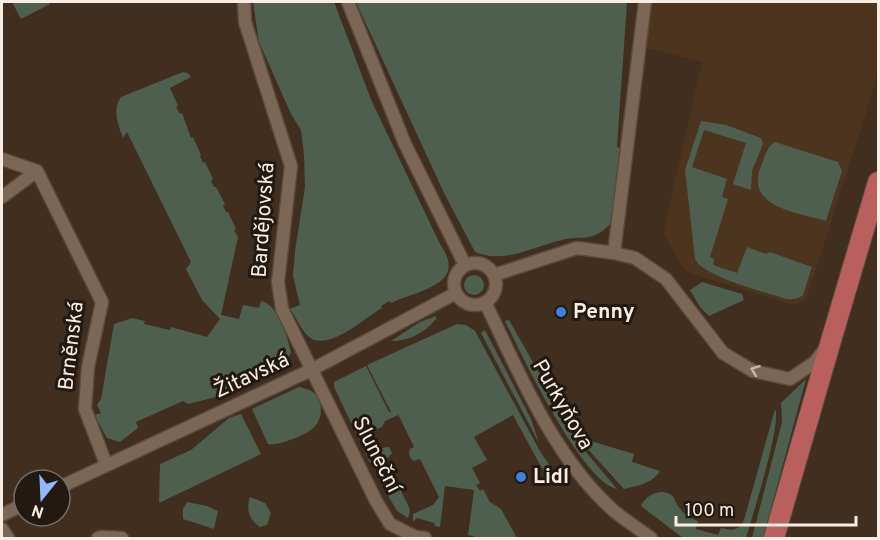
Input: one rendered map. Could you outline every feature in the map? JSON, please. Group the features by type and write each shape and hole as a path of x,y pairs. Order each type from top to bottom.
{"main road":[{"path":"774,538 879,182"}],"street":[{"name":"Bardějovská","path":"244,2 245,22 291,166 278,282 282,309 311,370"},
{"path":"348,2 405,144 465,265"},
{"path":"614,253 645,2"},
{"path":"2,159 37,171"},
{"path":"2,197 37,171"},
{"name":"Brněnská","path":"37,171 102,302 88,367 85,409 106,464"},
{"path":"494,275 577,248 614,253 634,258 666,279 723,352 753,371 790,379 816,362 830,344"},
{"path":"480,263 488,267 494,275 496,283 494,292 485,302 470,304 460,299 456,293 455,278 458,270 465,265 480,263"},
{"name":"Žitavská","path":"72,481 311,370 456,293"},
{"name":"Purkyňova","path":"485,302 551,433 584,478 613,510 651,538"},
{"name":"Sluneční","path":"311,370 376,501 390,524 416,537 425,538"},
{"path":"2,529 8,538"},
{"path":"98,538 122,538"}],"shaded area":[{"path":"645,2 878,2 878,75 806,300 794,305 685,270 663,234 702,62 639,46"}],"green space":[{"path":"12,2 49,2 50,4 21,19"},
{"path":"253,2 334,2 372,102 447,258 448,269 444,277 436,284 391,303 389,301 346,332 325,340 316,340 308,336 290,309 300,305 293,276 305,187 304,154 301,130 291,114 259,42"},
{"path":"356,2 627,2 617,147 627,151 610,224 604,230 591,236 566,239 517,254 496,256 475,252 444,193"},
{"path":"183,72 188,73 191,77 170,88 178,106 176,107 180,114 182,113 191,138 193,137 203,163 205,162 213,179 211,181 225,204 223,206 228,212 238,237 221,315 239,319 243,305 259,308 261,301 267,304 273,308 281,322 291,352 286,363 234,386 220,396 188,404 183,401 136,422 138,428 120,442 107,438 94,415 101,413 97,405 101,399 114,324 132,318 145,321 144,324 170,330 171,327 207,337 220,319 202,300 186,269 191,262 127,132 123,138 117,117 118,102 121,97"},
{"path":"701,121 726,125 761,138 763,144 752,171 751,190 733,184 746,143 704,130 692,167 727,179 722,197 728,199 710,257 714,259 713,265 737,273 747,247 766,254 770,252 812,267 803,295 786,299 736,283 710,272 700,266 695,259 685,170"},
{"path":"775,142 838,162 842,171 826,221 777,206 760,191 758,180 761,166 768,149"},
{"path":"474,275 481,278 484,285 481,292 474,295 467,292 464,285 467,278"},
{"path":"702,282 742,294 744,300 709,316 700,307 690,290"},
{"path":"436,316 431,324 416,335 404,340 391,341 420,322"},
{"path":"509,320 580,445 617,489 603,481 570,441 524,360 505,321"},
{"path":"457,324 466,325 475,331 541,453 560,480 551,485 513,415 474,437 487,460 472,468 480,483 476,485 480,491 483,489 490,502 501,509 517,538 480,538 468,535 474,490 445,486 440,527 417,518 413,522 413,514 433,505 439,497 420,459 414,461 410,456 410,449 414,447 400,418 398,415 385,421 382,427 372,431 374,438 361,444 334,387 334,382 366,366 391,412 367,365"},
{"path":"485,330 531,419 539,443 481,333"},
{"path":"806,379 763,538 752,538 782,422 781,403"},
{"path":"299,387 312,392 319,399 321,408 318,422 308,432 297,437 284,442 268,444 252,409"},
{"path":"775,409 776,418 770,451 746,538 683,538 641,506 653,494 666,492 673,497 684,513 698,521 696,529 718,535 721,528 732,530 739,527 744,520"},
{"path":"241,414 261,454 159,503 160,464 191,450 229,418"},
{"path":"584,439 634,454 632,462 660,471 649,481 624,489 586,447 583,443"},
{"path":"376,441 381,448 389,447 392,453 388,458 372,464 363,448"},
{"path":"390,475 395,479 409,507 408,518 397,511 382,485 382,481"},
{"path":"250,497 265,503 271,513 267,525 260,527 253,521 248,506"},
{"path":"187,502 218,511 214,529 183,519 183,509"}],"place":[{"name":"Penny","path":"561,312"},
{"name":"Lidl","path":"521,477"}]}
